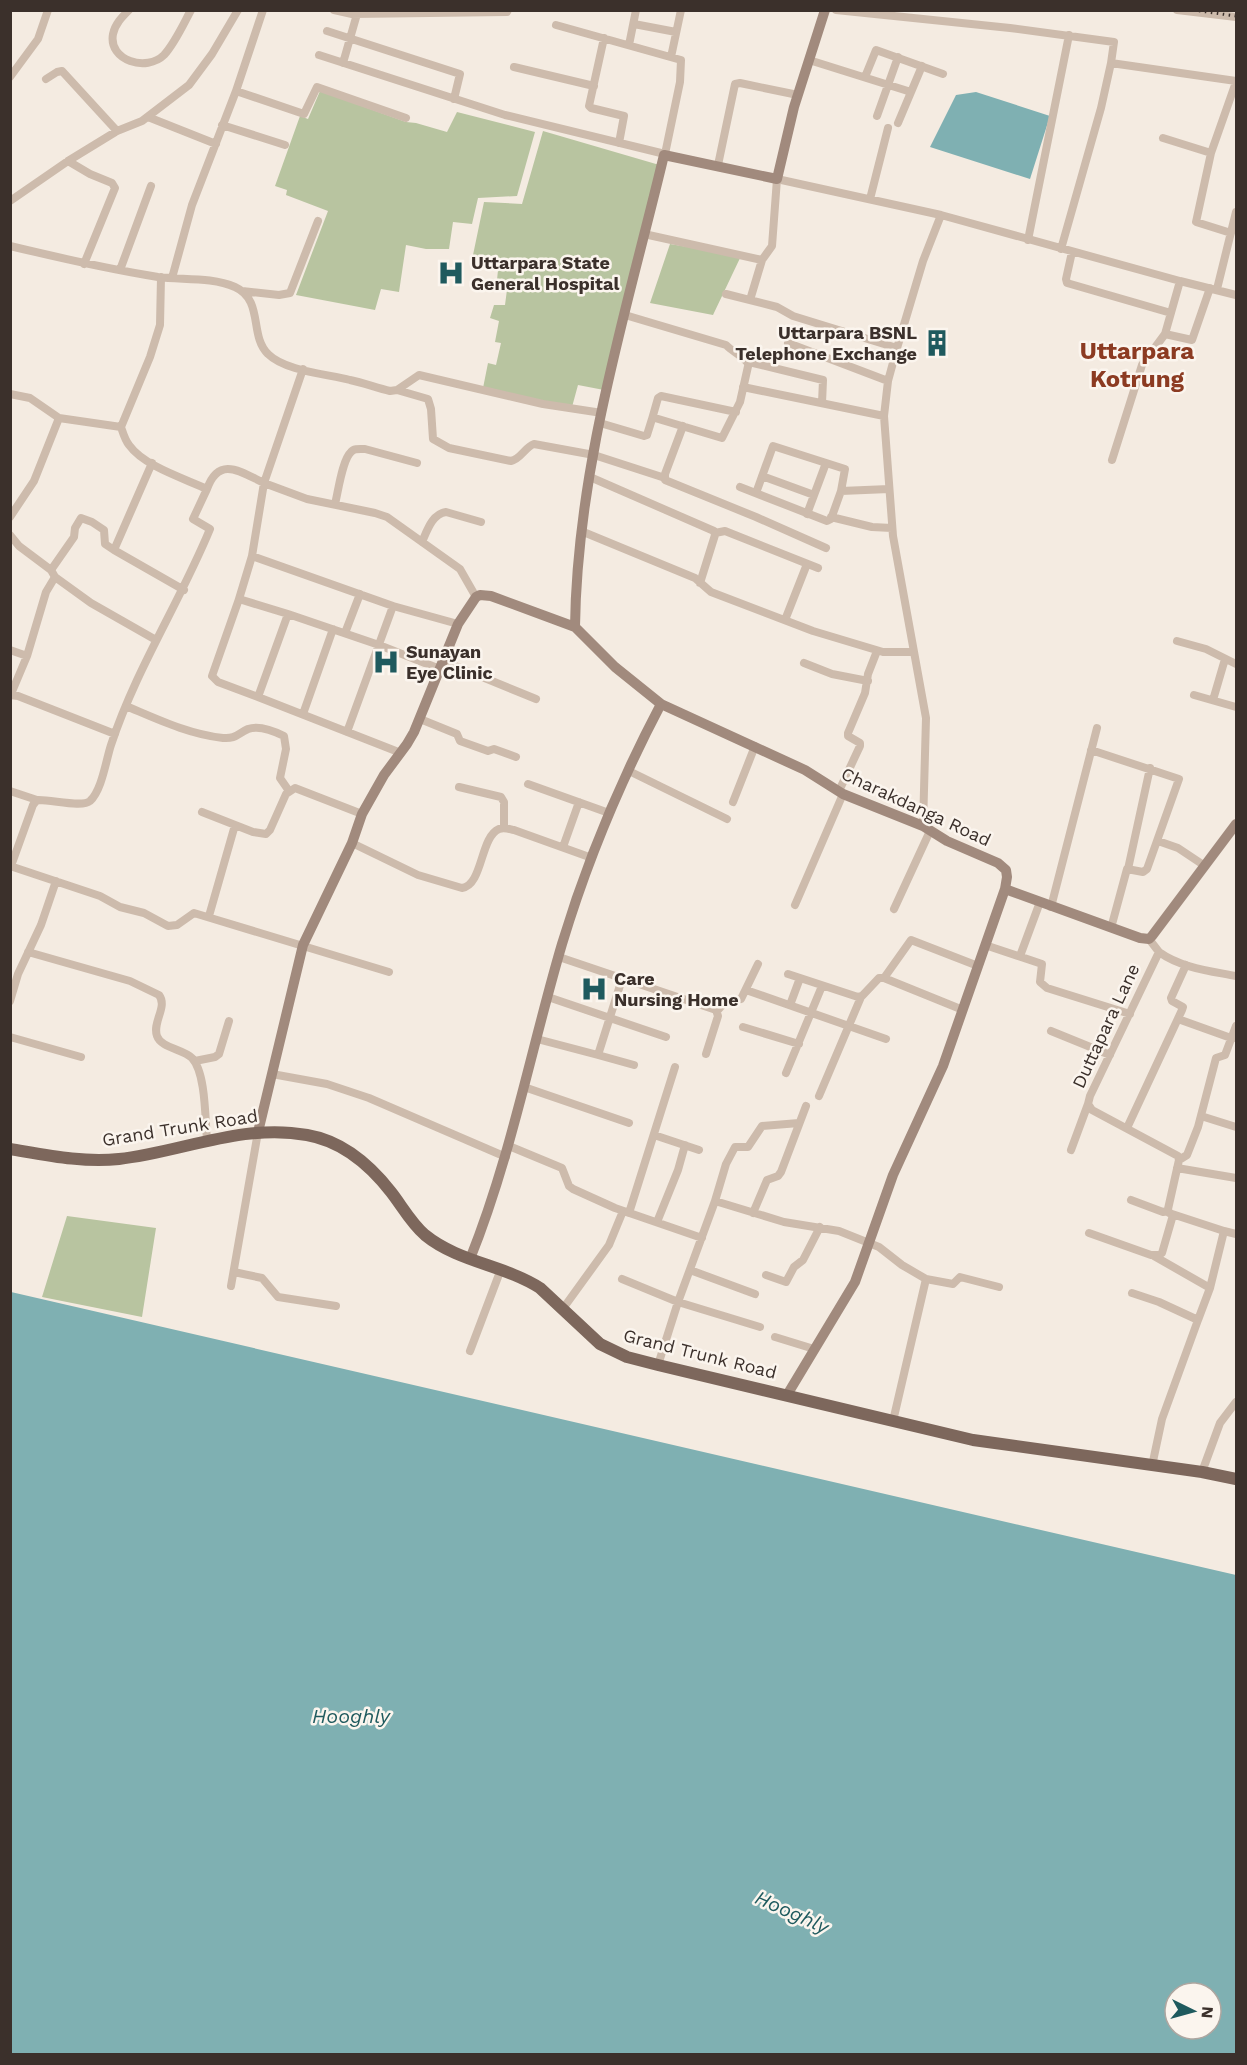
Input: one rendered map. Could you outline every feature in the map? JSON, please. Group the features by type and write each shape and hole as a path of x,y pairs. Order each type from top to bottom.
{"main road":[{"name":"Grand Trunk Road","path":"10,1149 96,1160 137,1156 207,1140 258,1132 305,1134 339,1145 374,1172 422,1233 436,1243 470,1259 501,1269 540,1288 590,1336 605,1347 627,1357 973,1440 1202,1472 1236,1479"}],"street":[{"path":"10,77 38,39 48,10"},
{"path":"129,10 119,21 113,34 114,47 123,58 135,63 144,63 155,62 164,55 191,10"},
{"path":"10,201 68,161 117,132 142,121 189,85 212,54 238,10"},
{"path":"172,278 192,205 236,91 263,10"},
{"path":"334,10 357,14 508,10"},
{"path":"629,45 636,10"},
{"path":"671,57 681,10"},
{"path":"750,300 762,260 772,246 777,179 798,95 825,10"},
{"path":"836,10 1113,41 1112,63 1060,249"},
{"path":"1177,10 1236,17"},
{"path":"344,63 357,14"},
{"path":"634,24 676,32"},
{"path":"231,1286 258,1132 303,945 352,843 362,814 384,774 401,753 420,719 458,624 476,597 480,595 491,596 575,627 576,577 581,531 601,418 665,154 682,63 680,59 556,25"},
{"path":"327,31 460,74 454,99"},
{"path":"1028,240 1069,36"},
{"path":"604,38 590,108 624,117 619,143"},
{"path":"865,77 876,50 943,74"},
{"path":"319,55 505,115 665,154 941,215 1180,282 1236,295"},
{"path":"877,116 898,57"},
{"path":"809,60 911,92"},
{"path":"1112,63 1236,82 1211,153 1196,222 1231,232"},
{"path":"898,123 922,66"},
{"path":"514,67 594,86"},
{"path":"46,79 62,71 117,132"},
{"path":"718,165 735,84 740,83 798,95"},
{"path":"236,91 304,114 317,87 406,118"},
{"path":"148,117 216,144"},
{"path":"222,125 285,145"},
{"path":"870,199 888,128"},
{"path":"1163,138 1211,153"},
{"path":"68,161 112,183 115,188 84,264"},
{"path":"120,270 151,186"},
{"path":"1165,334 1188,341 1192,340 1213,289 1236,212"},
{"path":"894,909 926,828 926,718 892,528 884,416 888,381 897,348 923,261 941,215"},
{"path":"10,246 84,264 161,277 222,284 242,291 279,295 290,293 318,221"},
{"path":"644,234 762,260"},
{"path":"1072,252 1067,284 1171,313"},
{"path":"161,277 160,325 150,357 121,427 131,448 152,463 207,489"},
{"path":"1112,460 1142,364 1161,336 1165,334 1180,282"},
{"path":"242,291 255,310 260,341 264,350 277,360 390,392 397,390 419,375 601,418 644,436 647,435 658,398 661,396 736,412"},
{"path":"726,294 777,307 792,316 897,348"},
{"path":"625,315 726,345 740,354 748,363 823,380 822,403"},
{"path":"788,343 888,381"},
{"path":"652,419 657,418 722,438 736,412 748,363"},
{"path":"303,369 264,483 252,556 212,675 218,682 401,753"},
{"path":"743,387 884,416"},
{"path":"397,390 428,399 433,439 449,448 511,461 532,444 594,455 665,478 826,548"},
{"path":"10,394 30,398 59,418 121,427"},
{"path":"10,517 34,481 59,418"},
{"path":"665,478 683,426"},
{"path":"740,487 826,521 831,517 841,491 845,469 773,446 756,493"},
{"path":"335,504 346,460 351,452 365,449 417,463"},
{"path":"114,550 152,463"},
{"path":"807,514 826,463"},
{"path":"10,791 37,800 82,805 90,801 101,780 126,706 156,640 184,590 210,529 193,519 210,480 216,473 226,468 234,468 264,483 307,499 375,513 387,518 460,569 476,597"},
{"path":"762,476 814,495"},
{"path":"590,477 713,530 715,533"},
{"path":"841,491 889,489"},
{"path":"422,542 436,516 440,513 446,512 481,522"},
{"path":"831,517 872,527 892,528"},
{"path":"115,734 11,695 27,656 53,574 74,537 75,528 81,518 104,530 105,544 184,590"},
{"path":"581,531 695,578 711,592 785,620 878,651 914,652"},
{"path":"715,533 725,531 818,568"},
{"path":"700,583 715,533"},
{"path":"10,535 19,546 91,603 156,640"},
{"path":"252,556 393,606 458,624"},
{"path":"785,620 807,564"},
{"path":"345,633 360,594"},
{"path":"239,599 441,665 536,699"},
{"path":"347,732 393,606"},
{"path":"258,697 288,614"},
{"name":"Charakdanga Road","path":"575,627 615,667 661,704 805,770 841,793 926,828 947,842 998,863 1005,870 1007,877 1005,889"},
{"path":"303,714 333,629"},
{"path":"1177,641 1206,649 1236,664"},
{"path":"10,650 27,656"},
{"path":"795,905 860,746 860,743 848,736 848,733 865,693 878,651"},
{"path":"1213,700 1225,659"},
{"path":"804,663 832,674 868,681"},
{"path":"1194,695 1236,707"},
{"path":"470,1259 490,1209 507,1152 574,908 609,813 661,704"},
{"path":"126,706 171,725 209,736 236,737 255,727 284,736 286,749 280,778 289,791"},
{"path":"420,719 457,734 460,741 488,751 494,749 516,757"},
{"path":"1020,956 1046,904 1097,728"},
{"path":"733,802 755,746"},
{"path":"1091,750 1179,779 1146,870 1143,872 1128,869"},
{"path":"1111,928 1128,869 1150,768"},
{"path":"629,771 727,819"},
{"path":"528,784 609,813"},
{"path":"202,812 254,832 266,834 289,791 295,788 362,814"},
{"path":"459,788 501,797 504,802 504,828"},
{"path":"37,800 33,805 11,866 100,896 120,907 144,913 168,926 177,925 194,913 209,916 389,972"},
{"path":"563,847 579,802"},
{"path":"787,1395 850,1293 893,1175 943,1066 1005,889 1111,928 1149,939 1236,824"},
{"path":"209,916 235,825"},
{"path":"352,843 418,875 462,888 471,885 492,836 496,830 504,828 592,858"},
{"path":"1158,841 1178,848 1205,866"},
{"path":"10,1001 18,974 41,925 56,880"},
{"name":"Duttapara Lane","path":"1149,939 1159,952 1088,1104 1092,1110 1176,1154 1178,1164"},
{"path":"884,978 911,940 978,966"},
{"path":"985,945 1042,964 1040,980 1043,986 1130,1014"},
{"path":"28,952 130,981 159,995 162,1004 156,1026 157,1038 184,1052 198,1065 207,1140"},
{"path":"1159,952 1173,961 1236,976"},
{"path":"559,957 717,1011"},
{"path":"706,1054 718,1016 717,1011 725,1002 741,999 758,964"},
{"path":"1127,1128 1183,1008 1172,999 1186,965"},
{"path":"788,974 855,997 861,997"},
{"path":"598,1055 622,978"},
{"path":"790,1005 800,978"},
{"path":"819,1096 861,997 879,978 963,1010"},
{"path":"786,1073 822,986"},
{"path":"746,990 886,1039"},
{"path":"548,997 666,1037"},
{"path":"1178,1019 1234,1038"},
{"path":"195,1061 219,1054 229,1021"},
{"path":"1154,1256 1162,1253 1178,1164 1188,1152 1201,1116 1215,1059 1225,1055 1234,1038 1236,1026"},
{"path":"742,1027 799,1044"},
{"path":"1051,1031 1110,1055"},
{"path":"10,1037 81,1057"},
{"path":"537,1039 634,1065"},
{"path":"562,1310 609,1245 626,1212 654,1135 675,1066"},
{"path":"272,1074 327,1084 507,1152 562,1168 573,1190 626,1212 702,1238"},
{"path":"524,1087 629,1124"},
{"path":"1071,1150 1088,1104"},
{"path":"753,1214 767,1180 782,1172 806,1106"},
{"path":"1201,1116 1236,1127"},
{"path":"658,1365 726,1164 735,1147 748,1147 758,1130 764,1125 799,1123"},
{"path":"654,1135 699,1150"},
{"path":"657,1222 678,1170 685,1145"},
{"path":"1178,1164 1236,1178"},
{"path":"1131,1200 1236,1234"},
{"path":"715,1202 791,1223 839,1231 879,1247 902,1265 926,1279 953,1284 958,1277 999,1287"},
{"path":"766,1275 785,1283 788,1281 794,1267 804,1260 820,1227"},
{"path":"1152,1466 1162,1419 1210,1288 1224,1231"},
{"path":"1089,1233 1154,1256 1210,1288"},
{"path":"470,1351 501,1269"},
{"path":"690,1270 755,1294"},
{"path":"234,1272 262,1278 278,1297 336,1306"},
{"path":"622,1279 678,1302 760,1327"},
{"path":"892,1421 926,1279"},
{"path":"1132,1293 1159,1302 1198,1320"},
{"path":"775,1337 814,1349"},
{"path":"1202,1472 1221,1423 1236,1402"},
{"path":"1226,1415 1236,1419"}],"green space":[{"path":"320,91 406,122 447,132 457,112 535,132 517,196 478,198 472,224 453,222 449,249 426,249 406,245 399,292 381,289 375,310 296,295 328,211 286,195 287,190 275,186 300,116 308,119"},
{"path":"543,131 661,164 604,390 578,385 572,407 483,388 488,363 496,365 501,343 495,342 499,321 490,318 494,305 505,305 508,282 497,280 499,260 473,255 484,202 522,204"},
{"path":"670,244 741,256 713,315 650,303"},
{"path":"67,1216 156,1228 142,1317 42,1297"}],"water":[{"path":"976,92 1050,116 1030,179 930,147 956,95"},
{"name":"Hooghly","path":"11,1292 1236,1575 1236,2054 11,2054"}],"railway":[{"path":"1193,10 1236,16"}],"place":[{"name":"Uttarpara State General Hospital","path":"451,273"},
{"name":"Uttarpara BSNL Telephone Exchange","path":"937,343"},
{"name":"Sunayan Eye Clinic","path":"386,662"},
{"name":"Care Nursing Home","path":"594,989"}],"district":[{"name":"Uttarpara Kotrung","path":"1137,365"}]}
